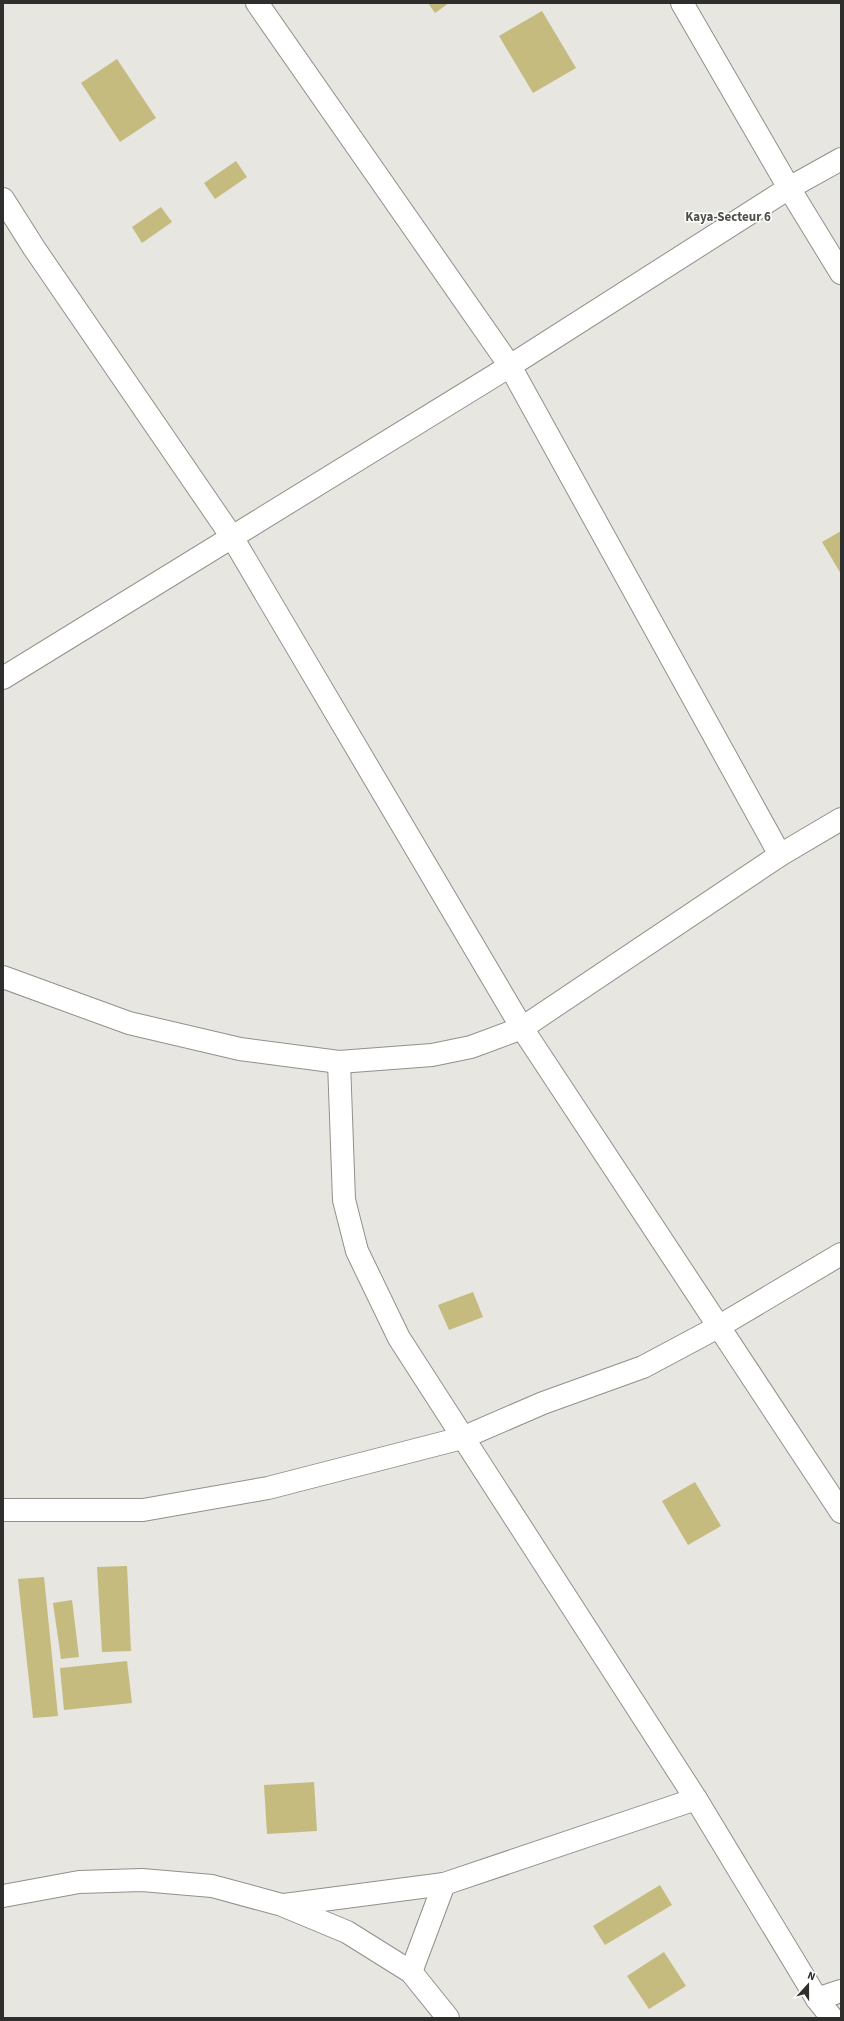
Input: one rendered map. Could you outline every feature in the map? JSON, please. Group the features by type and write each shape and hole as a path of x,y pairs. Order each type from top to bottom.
{"street":[{"path":"257,3 510,366 780,855"},
{"path":"682,3 789,188 841,272"},
{"path":"3,678 510,366 789,188 841,159"},
{"path":"3,199 34,248 232,537 522,1028 841,1512"},
{"path":"3,977 130,1023 240,1050 339,1062 432,1056 472,1047 522,1028 780,855 841,819"},
{"path":"339,1062 344,1200 357,1251 399,1338 696,1799 817,1999 832,2018"},
{"path":"3,1510 143,1510 268,1488 462,1438 543,1403 643,1367 718,1327 841,1254"},
{"path":"282,1905 444,1884 696,1799"},
{"path":"3,1896 79,1882 142,1880 212,1886 282,1905 347,1932 411,1972 448,2018"},
{"path":"411,1972 444,1884"},
{"path":"817,1999 841,1991"}],"building":[{"path":"428,3 449,3 435,13"},
{"path":"542,11 576,68 533,93 499,36"},
{"path":"117,59 156,118 120,142 81,83"},
{"path":"236,161 247,177 215,199 204,183"},
{"path":"161,207 172,222 142,243 132,227"},
{"path":"841,531 841,574 822,542"},
{"path":"473,1292 483,1317 449,1330 438,1305"},
{"path":"695,1482 721,1526 688,1545 662,1501"},
{"path":"127,1566 131,1651 102,1652 97,1567"},
{"path":"44,1577 58,1716 33,1718 18,1579"},
{"path":"72,1600 79,1657 61,1659 53,1603"},
{"path":"127,1661 132,1703 64,1710 60,1668"},
{"path":"314,1782 317,1831 267,1834 264,1785"},
{"path":"660,1885 672,1905 605,1945 593,1926"},
{"path":"664,1952 686,1986 649,2009 627,1976"}],"district":[{"name":"Kaya-Secteur 6","path":"728,216"}]}
